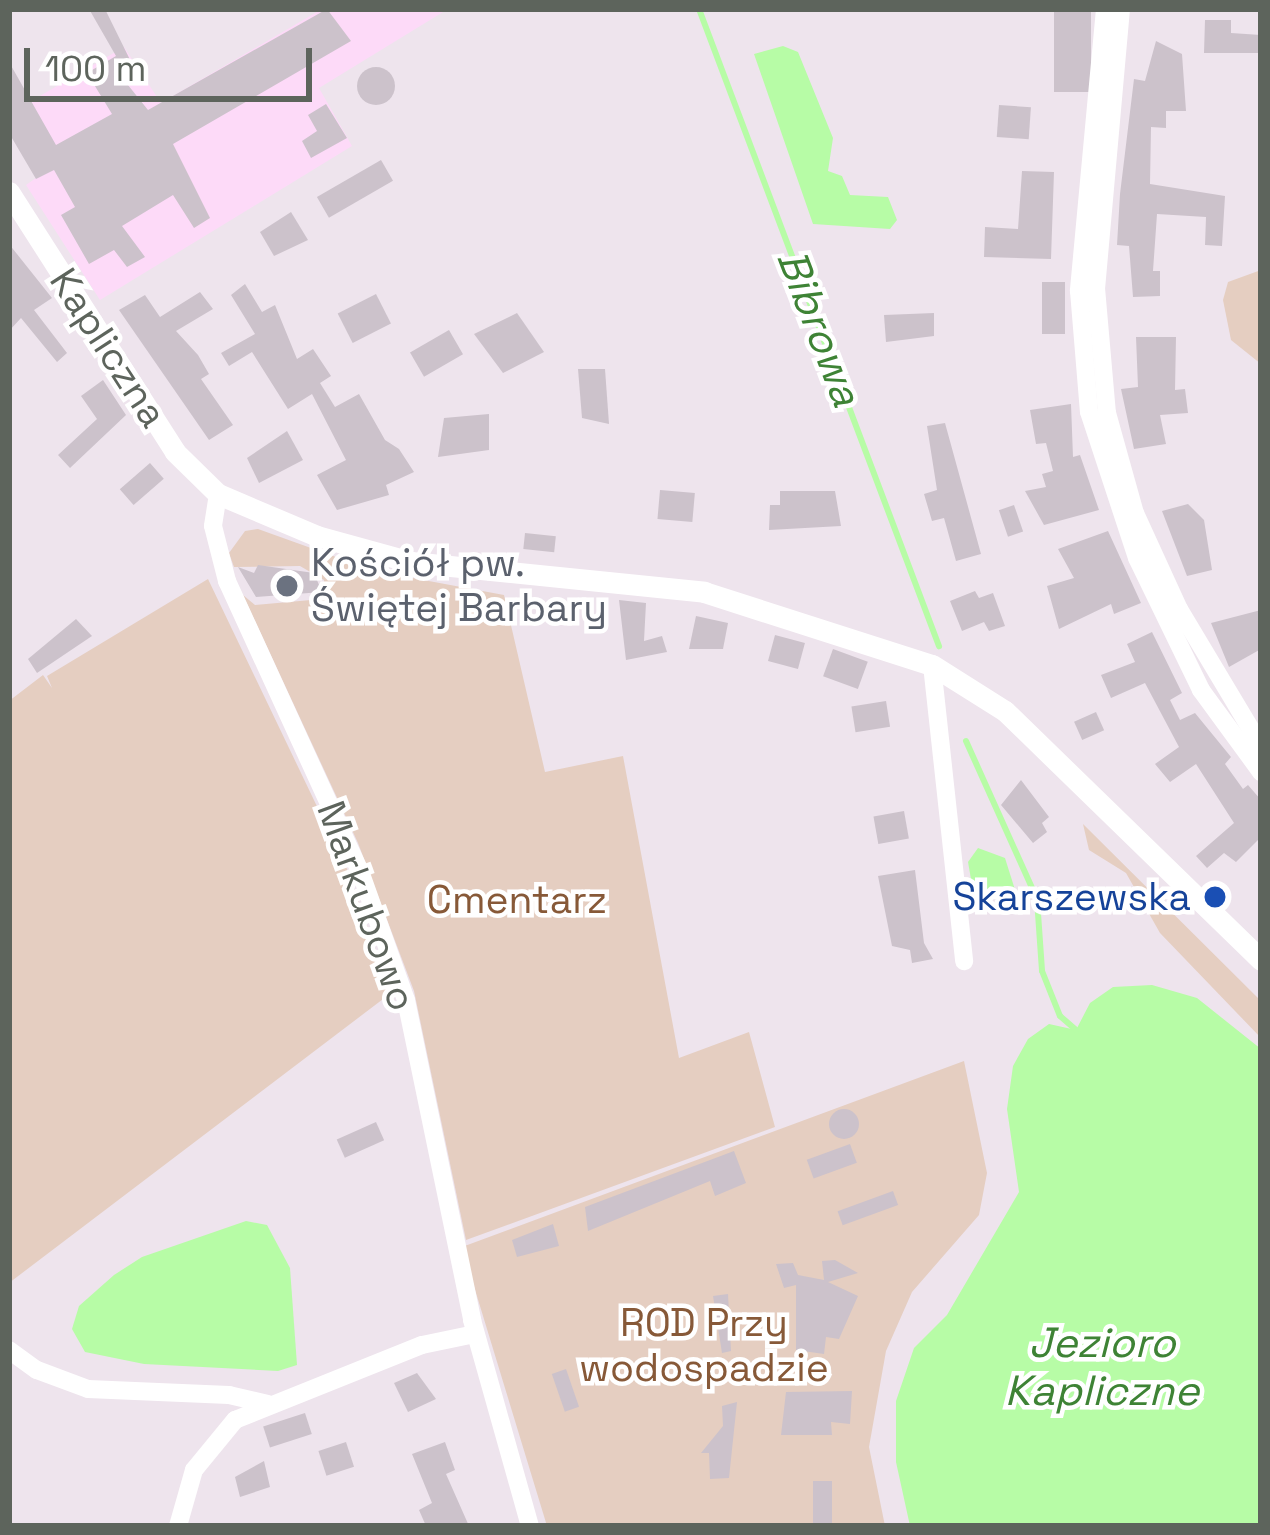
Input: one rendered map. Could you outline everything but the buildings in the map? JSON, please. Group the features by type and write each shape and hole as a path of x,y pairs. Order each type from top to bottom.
{"street":[{"path":"1105,9 1079,291 1089,412 1137,558 1201,690 1261,772"},
{"path":"1121,9 1096,288 1107,412 1135,513 1179,608 1261,746"},
{"name":"Kapliczna","path":"9,192 175,452 218,494"},
{"path":"218,494 317,536 411,562 704,592 932,665 1006,711 1261,961"},
{"name":"Markubowo","path":"218,494 213,526 227,580 360,871 406,1000 476,1334 530,1526"},
{"path":"932,665 964,961"},
{"path":"178,1526 185,1489 217,1436 268,1404 422,1346 476,1334"},
{"path":"9,1349 37,1370 88,1389 268,1404"}],"shaded area":[{"path":"322,9 448,9 319,88 352,146 100,300 26,185 36,178 9,114 124,47 161,103"}],"green space":[{"path":"1261,270 1261,364 1231,340 1223,300 1228,282"},
{"name":"Cmentarz","path":"258,529 375,571 504,595 545,772 623,756 679,1058 749,1032 775,1127 466,1240 414,991 358,843 243,595 255,605 322,599 324,580 300,566 234,567 229,553 245,531"},
{"path":"208,579 347,869 391,993 9,1283 9,701 43,675 52,688 47,676"},
{"path":"1083,824 1261,1001 1261,1038 1160,933 1126,873 1089,850"},
{"name":"ROD Przy wodospadzie","path":"964,1061 987,1173 979,1215 912,1292 886,1351 869,1447 885,1526 547,1526 462,1247"}],"water":[{"path":"783,46 798,52 833,138 828,171 842,176 850,195 888,197 897,220 890,229 813,224 754,54"},
{"path":"978,848 1005,858 1016,893 975,902 968,862"},
{"name":"Jezioro Kapliczne","path":"1152,985 1197,998 1261,1049 1261,1526 910,1526 896,1462 896,1401 914,1348 947,1315 1019,1192 1007,1109 1013,1066 1028,1039 1049,1024 1076,1030 1090,1003 1113,987"},
{"path":"246,1221 267,1225 290,1268 297,1365 278,1371 144,1364 85,1352 72,1329 79,1306 114,1275 142,1257"}],"waterway":[{"name":"Bibrowa","path":"699,9 939,646"},
{"name":"Bibrowa","path":"966,741 1037,899 1042,971 1060,1016 1076,1030"}],"place":[{"name":"Kościół pw. Świętej Barbary","path":"287,586"},
{"name":"Skarszewska","path":"1215,897"}]}
